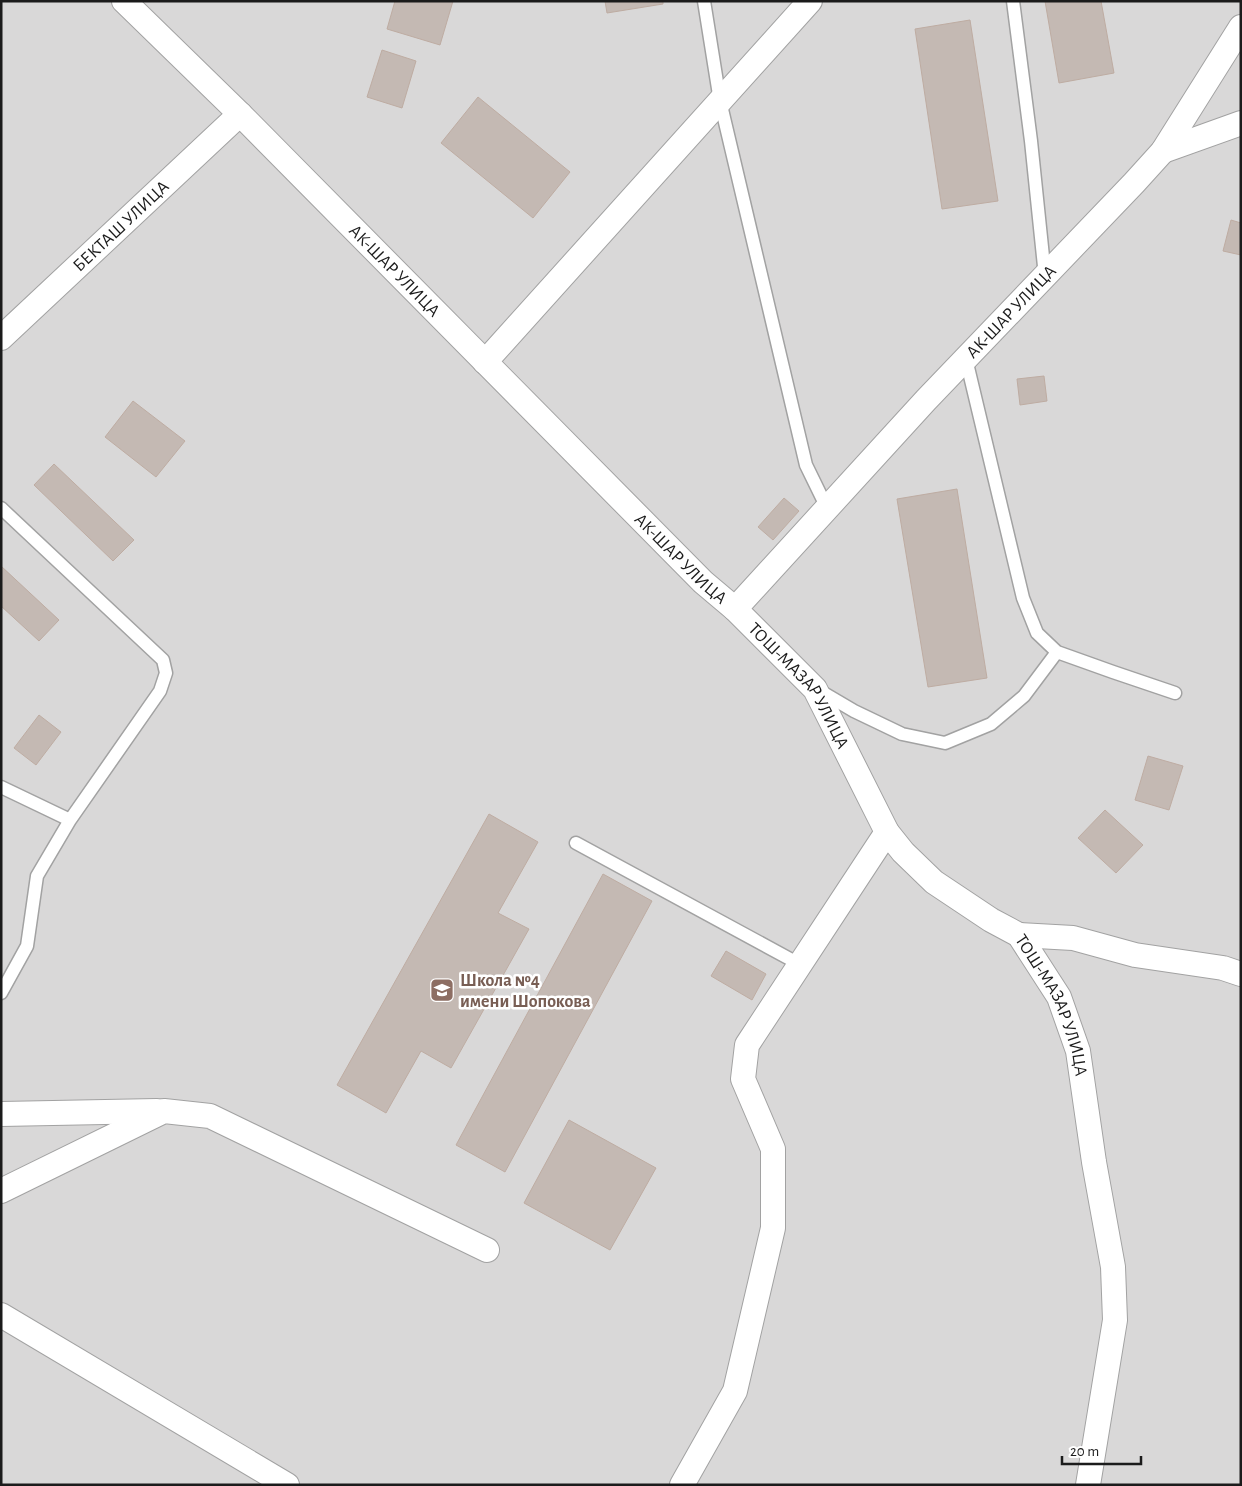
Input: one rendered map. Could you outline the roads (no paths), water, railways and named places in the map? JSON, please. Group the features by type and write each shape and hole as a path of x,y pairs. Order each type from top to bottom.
{"street":[{"name":"АК-ШАР УЛИЦА","path":"124,1 240,114 703,582 735,609 926,400 1163,151 1241,27"},
{"path":"485,362 810,1"},
{"name":"БЕКТАШ УЛИЦА","path":"1,338 240,114"},
{"path":"1163,151 1241,123"},
{"name":"ТОШ-МАЗАР УЛИЦА","path":"735,609 815,689 887,832 934,882 991,920 1019,935 1060,997 1078,1051 1094,1162 1113,1267 1115,1320 1088,1485"},
{"path":"680,1483 735,1391 773,1228 773,1149 743,1079 748,1045 887,832"},
{"path":"1019,935 1073,938 1135,955 1222,968 1241,974"},
{"path":"1,1114 164,1111 210,1116 487,1250"},
{"path":"1,1191 164,1111"},
{"path":"1,1315 287,1485"}],"lane":[{"path":"704,1 720,101 806,465 827,508"},
{"path":"1013,1 1031,141 1045,276"},
{"path":"966,359 1023,598 1037,633 1057,652 1175,693"},
{"path":"1,508 163,660 166,673 160,691 70,820 37,876 28,946 1,993"},
{"path":"815,689 854,711 902,734 945,743 991,724 1024,696 1057,652"},
{"path":"1,786 70,820"},
{"path":"576,843 800,964"}],"place":[{"name":"Школа №4 имени Шопокова","path":"442,990"}]}
